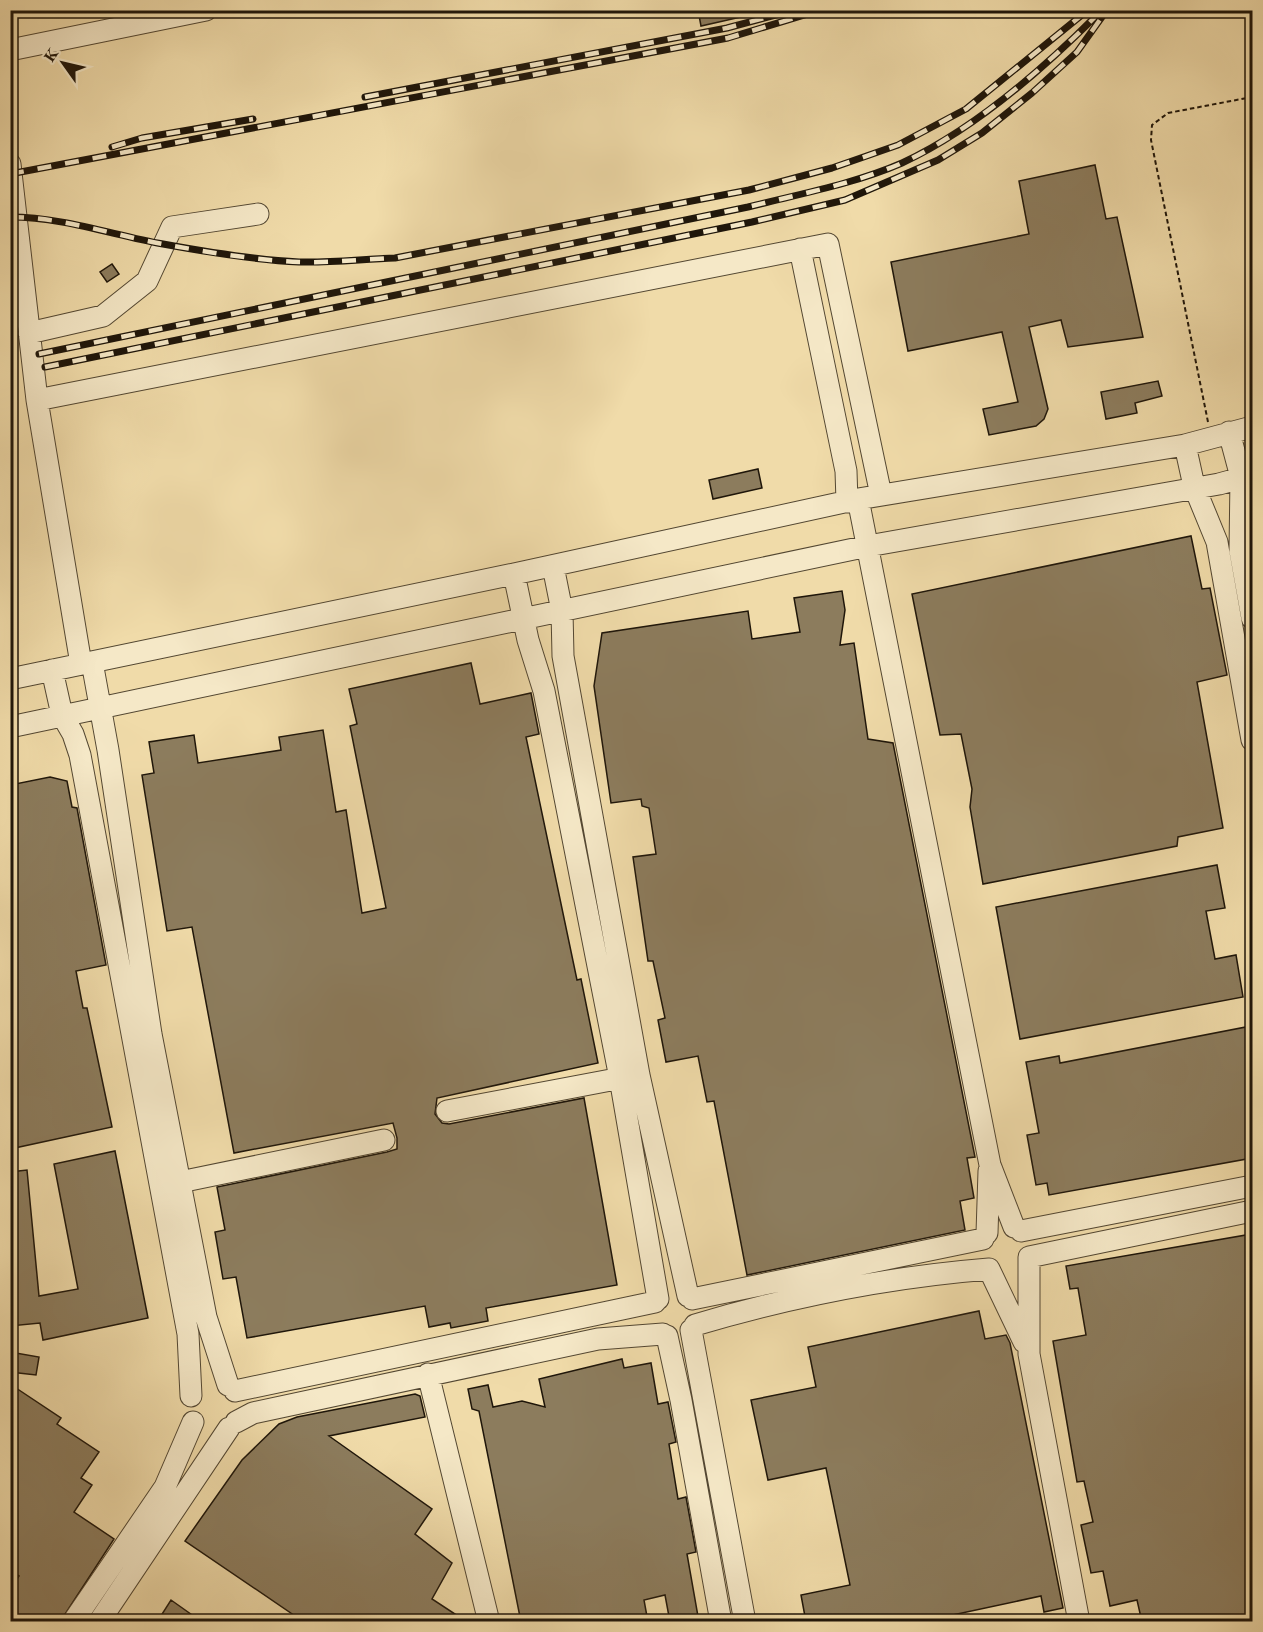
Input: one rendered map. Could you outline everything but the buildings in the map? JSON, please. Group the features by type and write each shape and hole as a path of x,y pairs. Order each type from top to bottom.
{"street":[{"path":"10,50 206,10"},
{"path":"10,164 37,400 86,663 101,708 141,1036 151,1144 188,1334 190,1396 188,1405 193,1422 165,1487 73,1622"},
{"path":"29,333 103,316 147,281 172,227 258,214"},
{"path":"37,400 828,244 881,495"},
{"path":"800,249 852,500 868,546 990,1165 1018,1229 1029,1244 1029,1354 1079,1622"},
{"path":"10,679 553,566 852,500 1185,445 1252,427"},
{"path":"1220,434 1247,476 1240,551 1252,618"},
{"path":"1185,445 1194,486 1217,542 1252,740"},
{"path":"10,727 868,546 1194,486 1219,484 1247,476"},
{"path":"553,566 562,611 563,656 629,1076 657,1300 652,1316 654,1323 665,1335 703,1520 721,1622"},
{"path":"514,574 544,691 629,1076 690,1298 697,1312 693,1328 745,1622"},
{"path":"52,670 62,715 73,734 80,755 141,1036 172,1139 206,1317 240,1408 232,1425 99,1622"},
{"path":"447,1111 629,1076"},
{"path":"151,1144 172,1139"},
{"path":"180,1182 384,1140"},
{"path":"990,1165 985,1236 981,1258 989,1269 1029,1354"},
{"path":"190,1396 202,1384 211,1381 232,1388 657,1300 669,1292 690,1298 985,1236 999,1226 1018,1229 1252,1186"},
{"path":"193,1422 208,1432 218,1433 253,1413 428,1374 598,1339 665,1335 677,1337 693,1328 748,1309 923,1276 989,1269 1009,1274 1018,1271 1029,1257 1252,1211"},
{"path":"428,1374 489,1622"},
{"path":"703,1520 725,1516"}],"path":[{"path":"1220,434 1151,140 1152,125 1168,113 1252,98"}],"railway":[{"path":"10,174 728,38 821,10"},
{"path":"10,217 49,220 163,244 265,259 311,262 395,258 749,190 832,168 898,145 966,109 1088,10"},
{"path":"45,367 752,222 845,200 938,160 982,133 1032,93 1077,52 1107,10"},
{"path":"365,97 727,28 783,13"},
{"path":"39,354 748,207 865,177 928,150 979,117 1029,78 1095,17"},
{"path":"112,147 142,138 253,119"}]}
